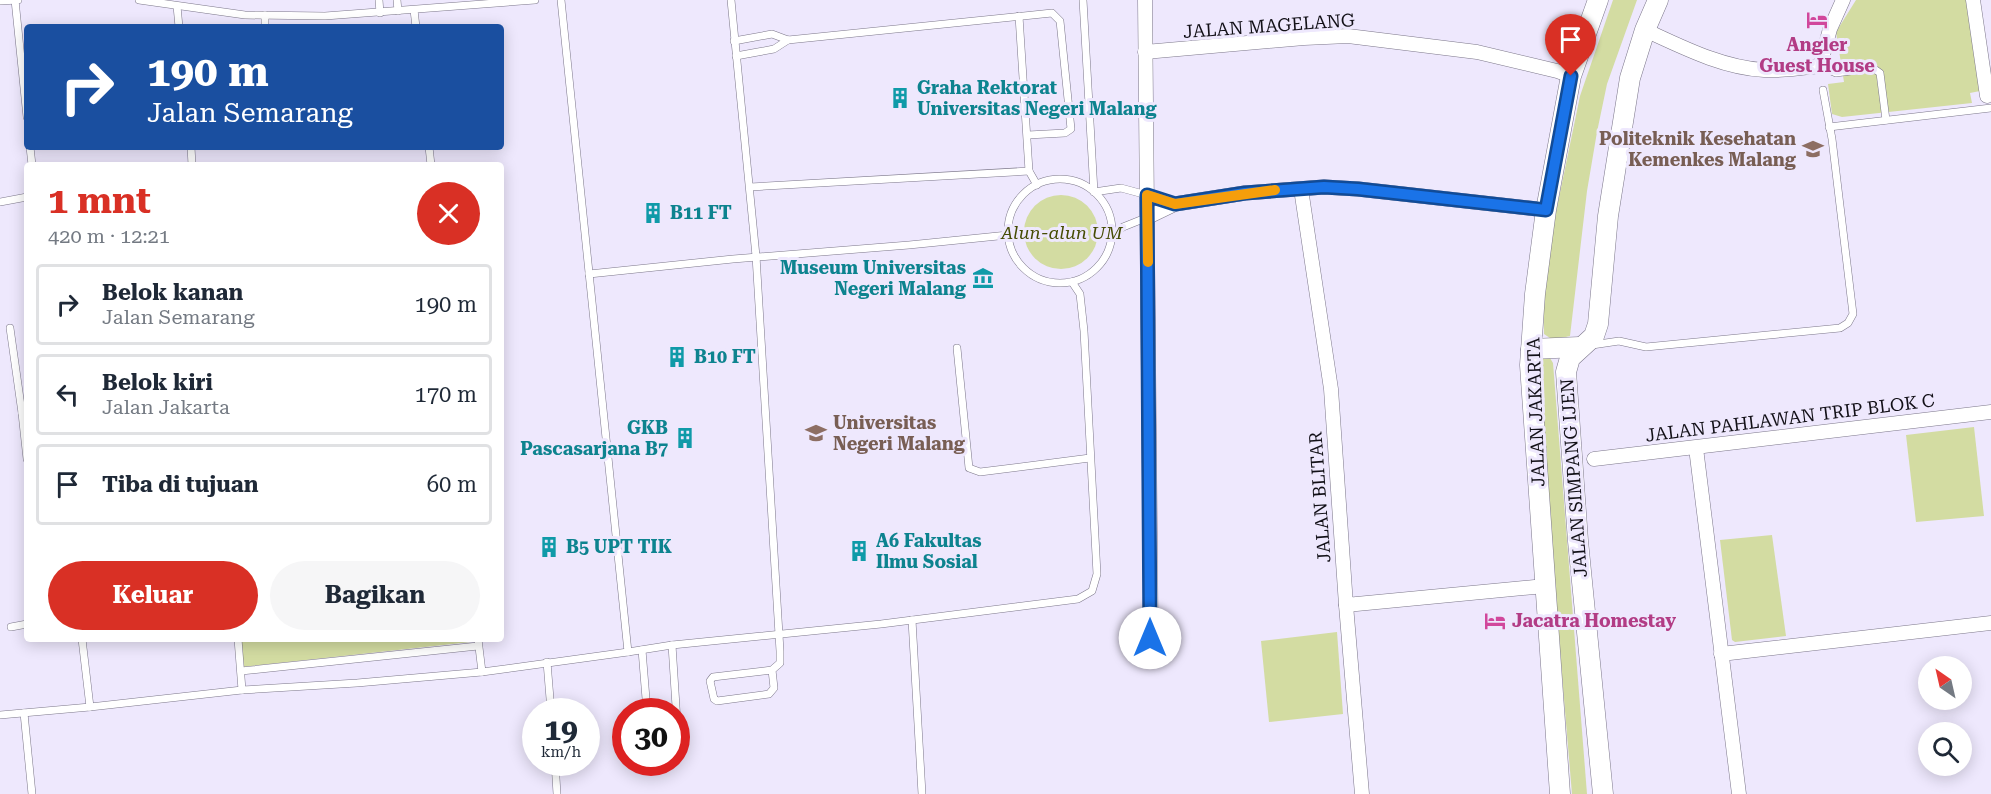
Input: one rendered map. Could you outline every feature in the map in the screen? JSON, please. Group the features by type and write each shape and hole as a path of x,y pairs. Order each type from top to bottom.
{"main road":[{"name":"JALAN JAKARTA","path":"1560,794 1530,365 1535,294 1546,210 1571,76 1598,0"},
{"name":"JALAN SIMPANG IJEN","path":"1603,794 1579,552 1566,372 1570,358 1594,336 1598,324 1608,216 1630,78 1645,30 1658,0"},
{"path":"1531,349 1580,347"}],"street":[{"path":"1145,0 1150,638"},
{"path":"1645,30 1720,61 1740,66 1763,70 1820,66 1830,29 1843,0"},
{"path":"1973,0 1989,102"},
{"name":"JALAN MAGELANG","path":"1145,52 1348,36 1477,52 1571,76"},
{"path":"1148,217 1175,204 1245,193 1324,187 1546,210"},
{"name":"JALAN BLITAR","path":"1301,189 1330,380 1362,794"},
{"path":"1147,195 1175,204"},
{"name":"JALAN PAHLAWAN TRIP BLOK C","path":"1594,459 1991,412"},
{"path":"1696,448 1739,794"},
{"path":"1346,605 1545,586"},
{"path":"1721,654 1991,622"}],"lane":[{"path":"0,1 17,0 24,82"},
{"path":"139,0 245,15 325,16 535,0"},
{"path":"379,0 380,13"},
{"path":"397,0 398,11"},
{"path":"561,0 628,652"},
{"path":"731,0 756,256 780,663 772,670 713,677 710,681 715,701 769,694 774,688 772,670"},
{"path":"1083,0 1094,192"},
{"path":"177,6 179,24"},
{"path":"414,10 416,24"},
{"path":"735,41 772,34 788,40 1052,13 1060,21 1071,126 1070,131 1065,133 1028,135"},
{"path":"265,15 266,24"},
{"path":"1019,16 1029,171 1037,185"},
{"path":"736,56 774,49 788,40"},
{"path":"1820,66 1836,73 1873,68 1878,70 1886,120"},
{"path":"1580,347 1618,341 1646,347 1844,327 1852,314 1832,139 1823,90"},
{"path":"1829,127 1886,120 1989,102"},
{"path":"750,187 1029,171"},
{"path":"1049,181 1072,181 1094,192 1106,207 1112,226 1109,248 1095,270 1084,277 1072,282 1049,282 1029,273 1014,256 1008,235 1015,206 1021,197 1037,185 1049,181"},
{"path":"1094,192 1121,188 1147,195"},
{"path":"0,202 24,198"},
{"path":"1112,236 1123,227 1148,217"},
{"path":"589,274 756,256 1008,235"},
{"path":"0,715 242,690 482,672 672,645 912,620 1078,599 1092,591 1097,574 1084,331 1080,294 1072,282"},
{"path":"10,328 24,412"},
{"path":"957,348 969,468 980,472 1090,458"},
{"path":"912,620 922,794"},
{"path":"11,627 24,625"},
{"path":"82,642 90,707"},
{"path":"238,642 242,690"},
{"path":"241,671 478,642 482,672"},
{"path":"672,645 675,698"},
{"path":"642,650 646,698"},
{"path":"548,662 550,698"},
{"path":"24,713 32,794"},
{"path":"556,776 557,794"}],"green space":[{"path":"1613,0 1637,0 1607,84 1597,132 1587,191 1570,336 1553,340 1544,334 1543,299 1550,241 1580,96"},
{"path":"1856,0 1967,0 1980,91 1970,93 1972,103 1842,117 1832,114 1828,84 1844,82 1836,32"},
{"name":"Alun-alun UM","path":"1061,195 1075,198 1087,206 1095,218 1098,232 1095,246 1087,258 1075,266 1061,269 1047,266 1035,258 1027,246 1024,232 1027,218 1035,206 1047,198"},
{"path":"1543,357 1550,358 1553,363 1587,794 1572,794 1542,438 1539,364"},
{"path":"1974,427 1984,516 1916,522 1906,435"},
{"path":"1772,535 1786,636 1735,642 1732,640 1720,540"},
{"path":"1337,632 1343,714 1269,722 1261,641"},
{"path":"239,642 471,642 242,667"}],"slow traffic":[{"path":"1148,262 1147,195 1175,204 1275,190"}],"place":[{"name":"Angler Guest House","path":"1817,20"},
{"name":"Graha Rektorat Universitas Negeri Malang","path":"900,98"},
{"name":"Politeknik Kesehatan Kemenkes Malang","path":"1813,149"},
{"name":"B11 FT","path":"653,213"},
{"name":"Museum Universitas Negeri Malang","path":"983,278"},
{"name":"B10 FT","path":"677,357"},
{"name":"Universitas Negeri Malang","path":"816,433"},
{"name":"GKB Pascasarjana B7","path":"685,438"},
{"name":"B5 UPT TIK","path":"549,547"},
{"name":"A6 Fakultas Ilmu Sosial","path":"859,551"},
{"name":"Jacatra Homestay","path":"1495,621"}],"route":[{"path":"1150,638 1147,195 1175,204 1245,193 1324,187 1546,210 1571,76"}]}
